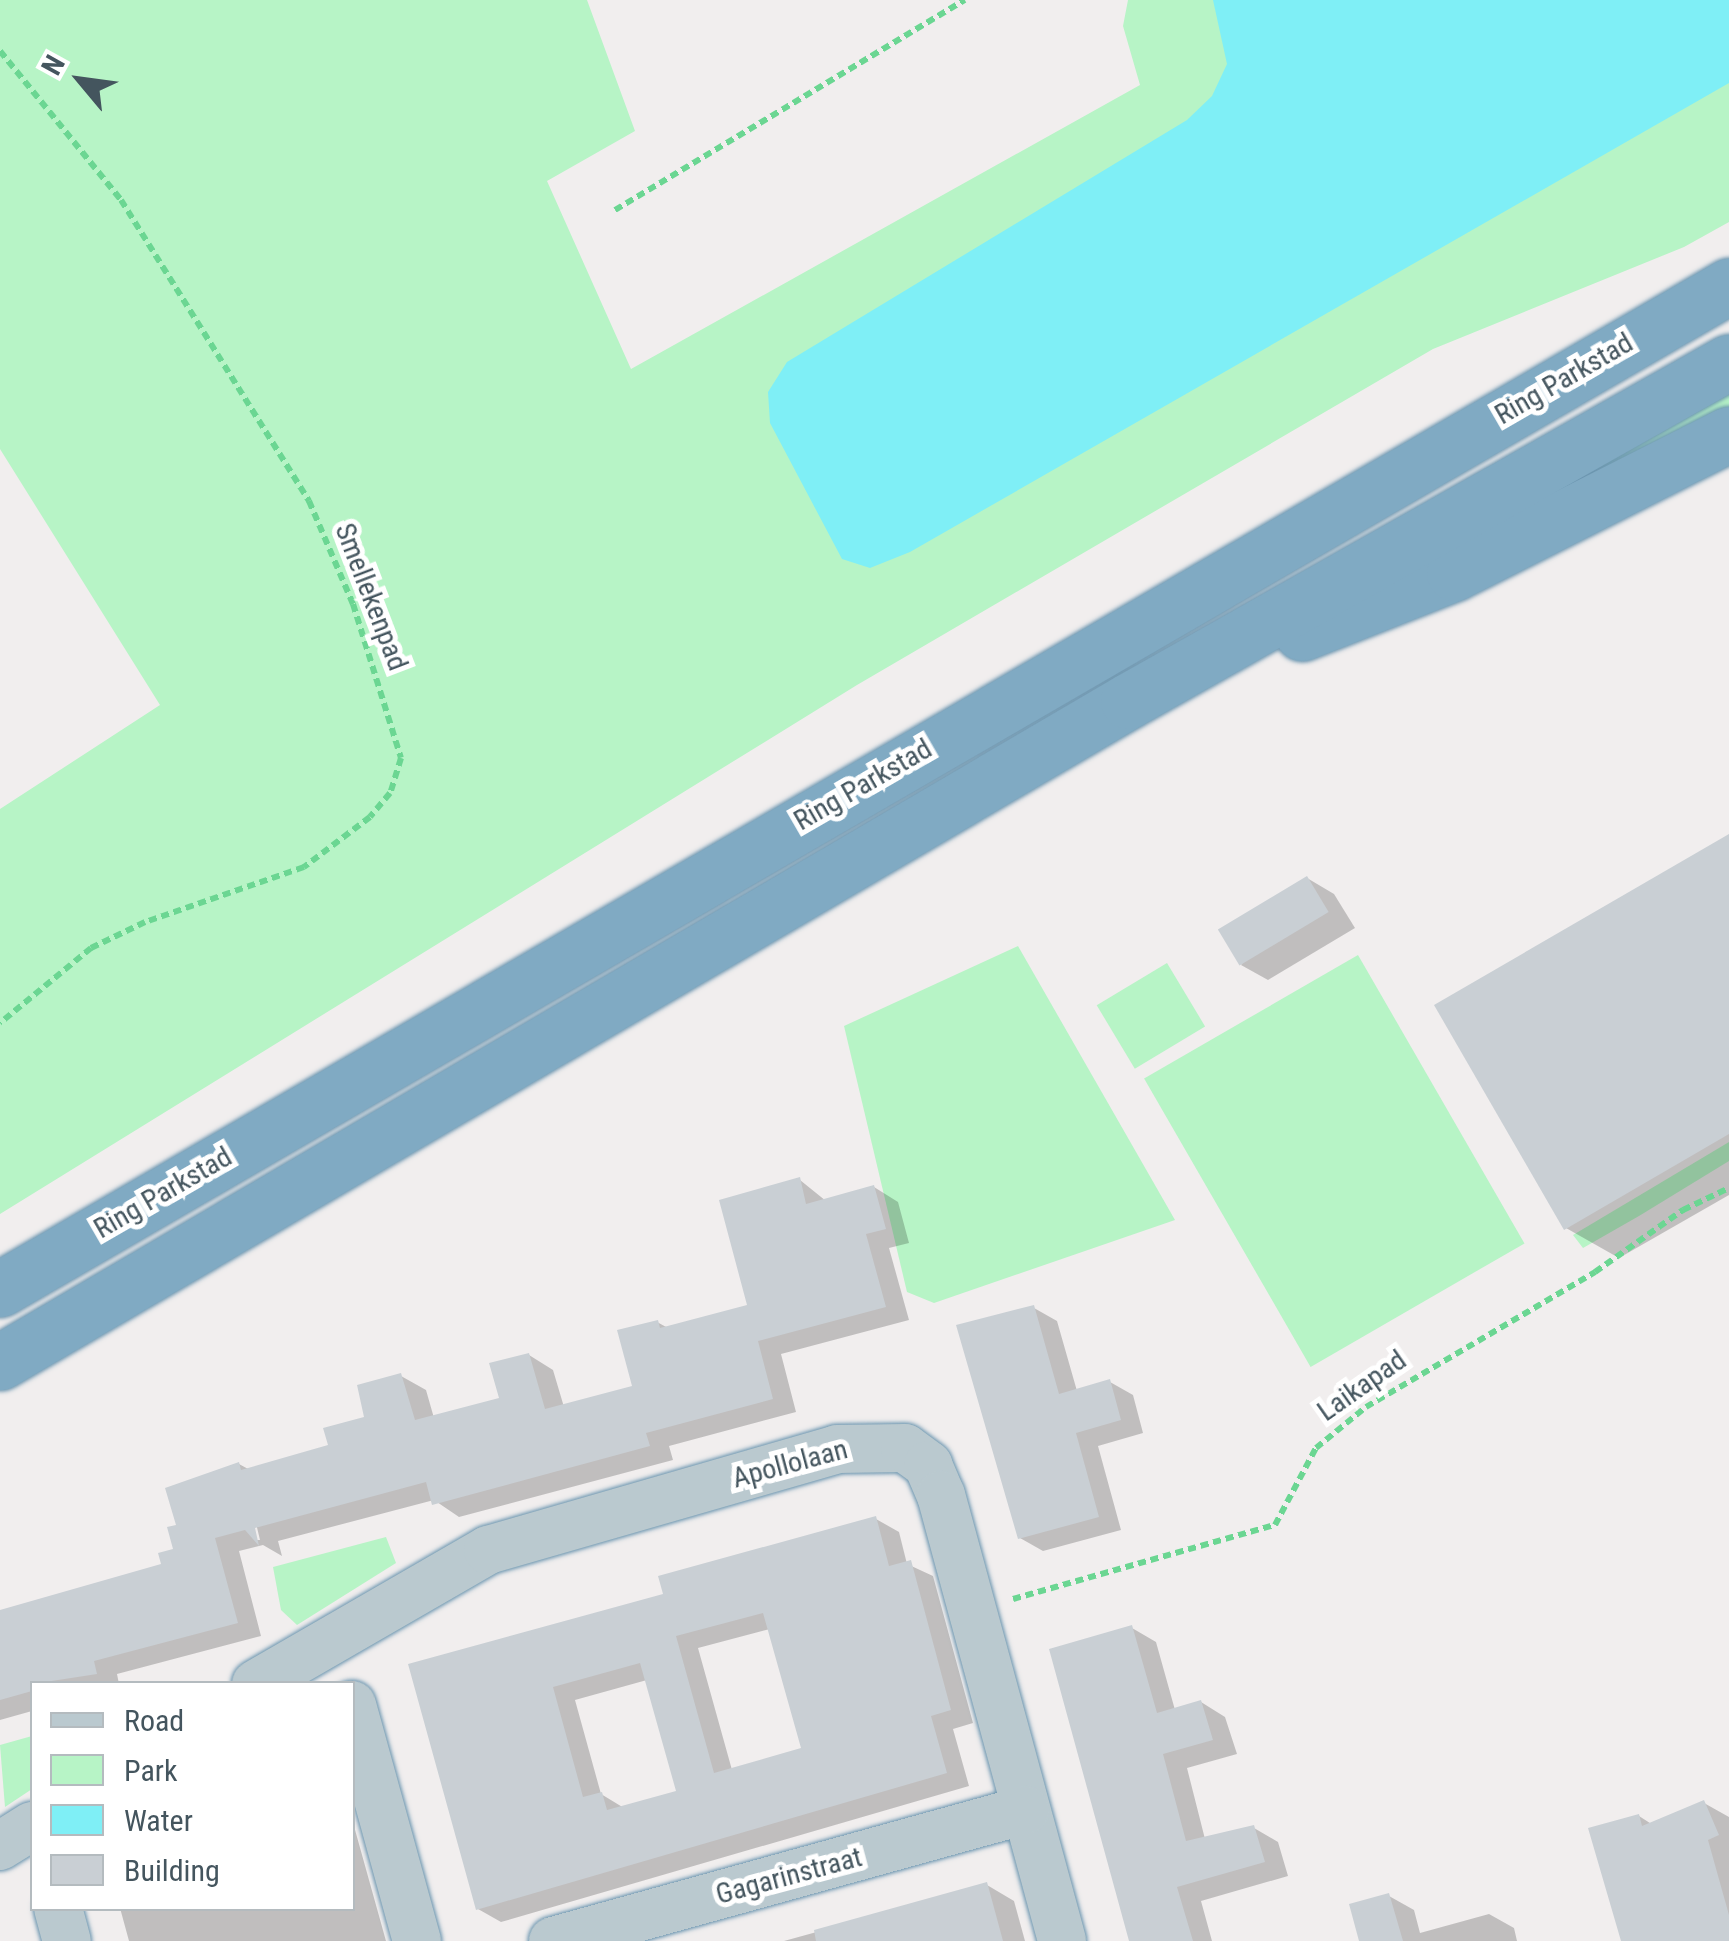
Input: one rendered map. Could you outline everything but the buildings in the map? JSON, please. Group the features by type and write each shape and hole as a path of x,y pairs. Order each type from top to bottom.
{"highway":[{"path":"1672,316 1729,276"},
{"name":"Ring Parkstad","path":"0,1290 1729,286"},
{"path":"0,1362 1128,701 1729,362"},
{"path":"1128,701 1454,573 1729,434"}],"street":[{"name":"Apollolaan","path":"261,1681 333,1634 488,1550 870,1444 905,1448 928,1465 974,1610 1062,1941"},
{"path":"333,1634 345,1681"},
{"path":"355,1716 417,1941"},
{"name":"Gagarinstraat","path":"553,1941 1025,1810"},
{"path":"0,1846 30,1827"},
{"path":"59,1911 67,1941"}],"path":[{"path":"614,210 965,0"},
{"name":"Smellekenpad","path":"0,51 121,200 309,501 353,604 401,758 390,793 370,818 304,868 145,922 91,948 0,1023"},
{"name":"Laikapad","path":"974,1610 1266,1530 1283,1518 1316,1448 1366,1407 1595,1272 1683,1210 1729,1188"}],"green space":[{"path":"0,0 587,0 635,131 547,181 631,369 1140,85 1123,26 1128,0 1729,0 1729,222 1684,247 1433,349 857,685 0,1214 0,809 160,705 0,449"},
{"path":"1729,392 1729,414 1447,557 1596,466"},
{"path":"1018,946 1175,1220 934,1303 907,1292 844,1026"},
{"path":"1358,955 1525,1243 1311,1367 1144,1078"},
{"path":"1167,963 1205,1026 1135,1069 1097,1005"},
{"path":"1729,1142 1729,1161 1639,1216 1583,1248 1573,1235"},
{"path":"386,1537 396,1563 297,1625 281,1610 273,1567"},
{"path":"30,1737 30,1790 5,1807 0,1745"}],"water":[{"path":"1213,0 1729,0 1729,83 910,552 870,568 842,559 770,423 768,392 787,362 1187,120 1212,96 1227,64"}]}
